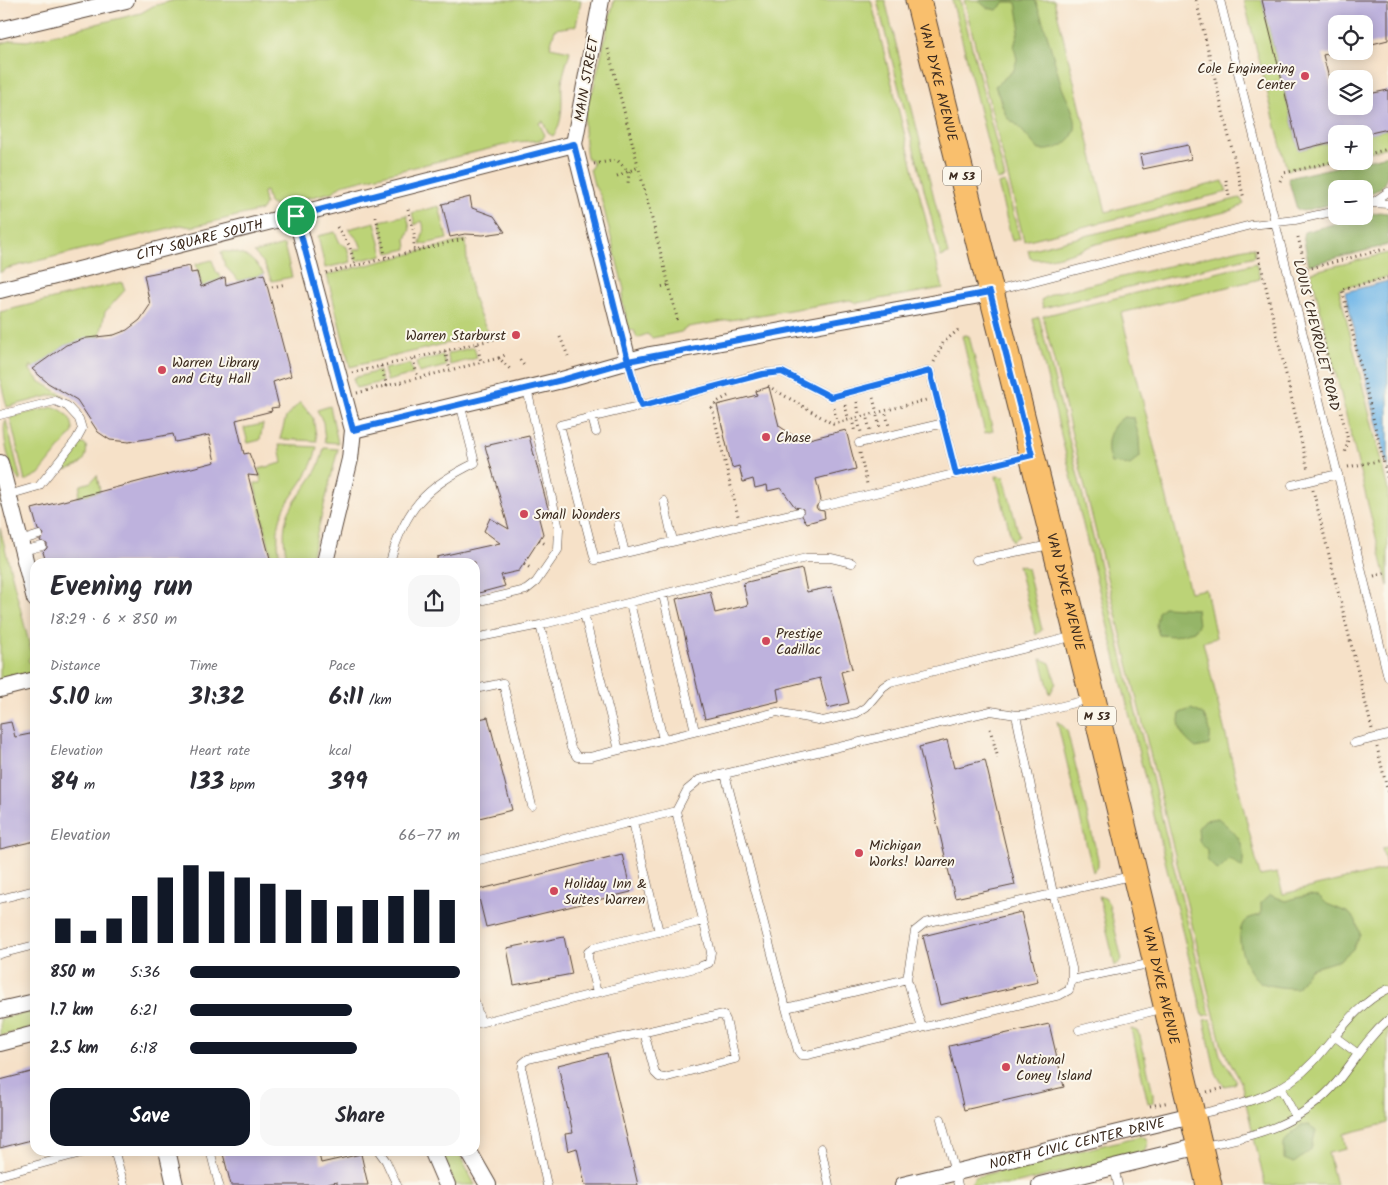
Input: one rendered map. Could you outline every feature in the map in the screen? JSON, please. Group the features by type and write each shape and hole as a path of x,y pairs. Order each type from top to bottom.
{"main road":[{"name":"VAN DYKE AVENUE","path":"918,0 1093,699 1209,1185"}],"street":[{"path":"0,30 126,0"},
{"name":"MAIN STREET","path":"601,0 574,144 628,361"},
{"name":"CITY SQUARE SOUTH","path":"0,290 574,144"},
{"path":"296,216 353,430 350,459 326,558"},
{"path":"353,430 460,403 527,389 628,361 990,292"},
{"path":"0,463 30,580"},
{"path":"0,689 30,681"},
{"path":"0,1010 30,1003"},
{"path":"0,1043 30,1035"},
{"name":"NORTH CIVIC CENTER DRIVE","path":"903,1185 956,1179 1192,1115"},
{"path":"1040,1185 1200,1146"},
{"path":"169,1156 176,1185"},
{"path":"435,1156 447,1185"},
{"path":"471,1156 488,1185"}],"lane":[{"name":"LOUIS CHEVROLET ROAD","path":"1220,0 1388,677"},
{"path":"1373,201 1388,192"},
{"path":"1373,204 1388,204"},
{"path":"990,292 1242,227 1328,212"},
{"path":"628,361 641,406"},
{"path":"799,512 595,560 560,425 763,374 782,372 831,397 930,371 956,474"},
{"path":"480,601 526,590 536,582 558,550 559,530 527,389"},
{"path":"0,415 55,401 67,406 81,425 80,434 41,484 34,490 8,496"},
{"path":"391,558 396,542 411,512 429,490 450,475 475,463 460,403"},
{"path":"592,418 596,432"},
{"path":"860,443 944,423"},
{"path":"822,506 1032,455"},
{"path":"1292,485 1338,474"},
{"path":"664,501 673,541"},
{"path":"618,525 625,553"},
{"path":"21,546 39,535"},
{"path":"976,560 1054,544"},
{"path":"21,546 42,546"},
{"path":"480,637 540,625 806,558 831,558 852,563"},
{"path":"663,595 696,731"},
{"path":"630,603 663,739"},
{"path":"584,614 618,750"},
{"path":"540,625 571,748 577,757 590,757 777,712 823,721 857,713 866,707 882,687 890,682 1077,635"},
{"path":"480,688 503,683 532,806"},
{"path":"480,1022 709,963 711,952 676,811 687,790 700,780 991,711 1016,715 1093,699"},
{"path":"725,774 786,1008 798,1051 801,1054 922,1028 1060,995 1069,990 1072,980 1072,968 1053,893 1016,715"},
{"path":"1354,743 1388,735"},
{"path":"480,860 676,811"},
{"path":"633,822 659,932"},
{"path":"922,1028 907,979 915,931 925,923 1135,874"},
{"path":"0,899 30,891"},
{"path":"596,993 588,952 593,948 703,921"},
{"path":"0,954 30,945"},
{"path":"1072,980 1156,962"},
{"path":"786,1008 907,979"},
{"path":"1192,1115 1251,1102 1281,1089 1314,1061 1359,1009 1388,989"},
{"path":"1079,1030 1167,1008"},
{"path":"547,1185 522,1070 523,1063 528,1059 644,1032 719,1015 724,1016 734,1059 664,1078 659,1077 655,1073 644,1032"},
{"path":"1200,1146 1251,1136 1296,1117 1329,1091 1388,1020"},
{"path":"1334,1036 1358,1054"},
{"path":"1281,1089 1296,1117"},
{"path":"941,1120 956,1179"},
{"path":"821,1148 830,1185"},
{"path":"0,1175 70,1156"},
{"path":"116,1156 124,1185"},
{"path":"212,1156 219,1185"},
{"path":"382,1156 397,1185"},
{"path":"1114,1167 1118,1185"}],"path":[{"path":"1196,0 1244,199"},
{"path":"592,42 608,48 678,322"},
{"path":"1373,153 1388,149"},
{"path":"591,164 617,160 629,172 628,184"},
{"path":"1280,181 1284,173 1328,163"},
{"path":"617,176 638,167"},
{"path":"1226,180 1230,196"},
{"path":"408,209 414,234 414,251"},
{"path":"376,217 386,258"},
{"path":"337,227 349,245 355,265"},
{"path":"1298,237 1348,440 1345,454 1350,476"},
{"path":"323,273 467,238"},
{"path":"1306,269 1388,248"},
{"path":"1258,252 1310,480 1388,793"},
{"path":"1388,278 1342,289 1388,480"},
{"path":"272,287 286,284"},
{"path":"660,287 668,285"},
{"path":"937,354 943,343 958,330"},
{"path":"560,337 568,356"},
{"path":"349,374 498,338"},
{"path":"477,343 481,362"},
{"path":"445,351 450,370"},
{"path":"354,394 499,358 508,354"},
{"path":"499,358 512,371"},
{"path":"413,359 418,378"},
{"path":"520,360 525,367"},
{"path":"381,366 387,386"},
{"path":"764,386 772,386 833,424 929,400"},
{"path":"733,395 717,402 712,408 740,526"},
{"path":"873,396 876,409"},
{"path":"856,400 860,414"},
{"path":"845,404 848,417"},
{"path":"833,407 836,420"},
{"path":"886,414 889,427"},
{"path":"877,416 880,428"},
{"path":"868,418 871,431"},
{"path":"858,421 861,434"},
{"path":"1348,468 1383,460"},
{"path":"862,464 869,495"},
{"path":"1372,567 1376,585"},
{"path":"1374,576 1388,572"},
{"path":"990,729 998,758"}],"green space":[{"path":"175,0 581,0 576,26 555,29 550,47 570,51 563,74 561,117 553,136 548,133 543,121 539,123 545,135 542,140 517,142 341,185 333,192 274,206 269,203 266,191 263,192 265,204 262,210 191,227 181,225 5,269 0,273 0,44 13,40 27,41 141,13 153,6"},
{"path":"614,0 871,0 943,288 857,303 850,300 688,327 681,332 652,338 647,334 637,338 634,330 629,329 622,300 624,290 601,197 594,185 590,169 593,165 592,161 587,158 584,132 586,106 593,90"},
{"path":"877,0 885,0 948,254 941,257"},
{"path":"952,0 960,0 1005,178 997,180"},
{"path":"964,0 1054,0 1106,212 1223,181 1227,192 1024,241"},
{"path":"978,0 1035,0 1046,30 1062,86 1074,117 1075,129 1073,135 1061,146 1050,150 1039,150 1016,124 1007,118 995,86 1014,70 1017,59 1014,47 1020,25 1016,2 1005,2 997,10 987,8"},
{"path":"1244,0 1262,0 1299,150 1328,143 1328,161 1287,170"},
{"path":"1388,129 1388,147 1373,151 1373,132"},
{"path":"1388,155 1387,177 1378,190 1373,192 1373,180 1328,180 1328,205 1303,211 1297,209 1288,178 1328,169 1373,170 1373,158"},
{"path":"1005,182 1020,239 1012,241 998,184"},
{"path":"1240,198 1244,204 1233,210 1096,244 1054,257 1045,259 1030,258 1028,250"},
{"path":"439,206 447,239 420,245 423,231 422,221 415,225 412,213"},
{"path":"1388,213 1388,245 1309,265 1303,236 1304,232 1330,225 1373,225 1373,214"},
{"path":"407,215 410,229 406,239 407,249 388,253 380,221"},
{"path":"375,222 383,255 356,261 353,249 362,249 359,241 348,229"},
{"path":"335,232 340,243 347,247 351,262 325,268 318,236"},
{"path":"466,240 467,265 471,288 478,311 489,333 350,367 327,275"},
{"path":"284,245 292,277 272,281 263,262 254,253"},
{"path":"1249,247 1254,248 1255,256 1043,308 1041,300 1054,293"},
{"path":"221,252 234,252 246,256 264,274 239,281 225,266"},
{"path":"1388,253 1388,277 1339,289 1388,490 1388,586 1311,272"},
{"path":"212,260 216,271 222,279 203,289 196,264"},
{"path":"1256,263 1260,279 1121,313 1190,592 1206,589 1216,638 1203,642 1260,876 1277,873 1283,894 1387,869 1382,848 1388,847 1388,1123 1343,1134 1346,1149 1328,1153 1336,1185 1265,1185 1241,1082 1222,1047 1043,316"},
{"path":"122,282 125,290 105,312 100,336 66,345 34,368 30,365 32,367 29,369 39,381 64,396 53,395 7,407 0,379 0,312"},
{"path":"1039,317 1210,1014 1203,1016 1035,328 1033,319"},
{"path":"962,336 969,336 993,431 985,433"},
{"path":"474,347 477,358 450,365 447,354"},
{"path":"443,355 446,366 419,373 416,362"},
{"path":"410,364 413,374 387,381 384,369"},
{"path":"379,371 382,382 356,388 353,378"},
{"path":"300,402 313,418 317,441 280,439 286,417"},
{"path":"330,406 338,443 325,442 323,422 317,410"},
{"path":"54,407 62,410 68,416 72,423 73,432 39,474 25,481 10,417"},
{"path":"1124,417 1134,418 1139,438 1140,457 1130,465 1111,463 1108,450 1111,431"},
{"path":"6,420 21,481 13,471 7,452 4,433"},
{"path":"263,424 260,440 248,443 244,428"},
{"path":"80,443 86,445 84,460 73,468 63,470 61,464"},
{"path":"279,445 317,447 312,464 283,512 279,525 278,541 280,558 272,558 255,483 261,483 259,469 282,463"},
{"path":"324,448 338,449 311,558 287,558 284,541 285,525 289,511 319,465"},
{"path":"97,475 100,491 78,497 81,485 91,482"},
{"path":"996,476 1004,477 1019,536 1012,541"},
{"path":"0,528 30,647 30,658 28,660 30,663 30,672 0,682"},
{"path":"1018,565 1027,568 1042,630 1036,635"},
{"path":"1164,607 1196,609 1198,625 1194,631 1174,636 1159,635 1156,625 1158,612"},
{"path":"1041,659 1050,663 1056,683 1050,694"},
{"path":"1191,709 1203,714 1205,718 1210,732 1209,745 1196,748 1188,741 1180,729 1180,713"},
{"path":"1057,721 1067,730 1098,859 1098,866 1093,872"},
{"path":"1218,818 1239,839 1243,851 1242,868 1230,859 1218,871 1207,860 1207,850 1199,841 1198,828 1205,820"},
{"path":"1270,895 1285,901 1308,895 1319,896 1327,904 1349,913 1356,921 1360,934 1353,949 1340,960 1310,969 1297,988 1262,983 1256,979 1246,963 1240,944 1240,934 1246,920 1261,915 1261,903"},
{"path":"1099,896 1105,898 1109,904 1122,960 1115,966"},
{"path":"30,1011 30,1028 0,1036 0,1019"},
{"path":"1211,1019 1220,1055 1236,1080 1234,1084 1224,1086 1216,1074 1204,1020"},
{"path":"1131,1029 1137,1031 1140,1036 1153,1093 1153,1103 1148,1103"},
{"path":"1309,1125 1316,1130 1311,1150 1294,1163 1284,1159 1284,1142 1300,1126"},
{"path":"1140,1136 1146,1138 1148,1142 1144,1152 1010,1185 970,1185 975,1177"},
{"path":"442,1156 460,1156 475,1185 455,1185"}],"water":[{"path":"1388,281 1388,470 1345,292"}],"building":[{"name":"Cole Engineering Center","path":"1262,0 1388,0 1388,40 1373,44 1373,15 1328,15 1328,54 1323,55 1328,75 1328,115 1373,115 1373,93 1388,90 1388,129 1373,132 1373,125 1328,125 1328,143 1299,150"},
{"path":"1188,145 1191,159 1143,169 1140,155"},
{"path":"470,197 472,208 494,216 505,232 483,235 465,234 450,237 442,204"},
{"name":"Warren Library and City Hall","path":"190,266 191,273 197,272 201,287 225,277 226,285 264,274 291,376 273,382 279,407 271,408 272,411 236,420 244,454 249,453 258,476 248,475 270,558 45,558 43,552 47,548 47,544 40,541 44,534 38,530 32,509 215,462 209,435 175,442 173,434 129,442 110,440 98,432 77,400 48,383 32,369 66,345 87,338 114,335 127,330 140,320 150,305 144,275"},
{"name":"Chase","path":"769,387 779,426 794,436 807,432 809,439 846,430 856,469 816,479 821,500 816,507 818,510 824,511 825,518 807,523 802,516 803,509 795,507 781,488 768,491 767,485 755,488 753,479 743,482 739,466 732,468 717,405 757,395 756,391"},
{"name":"Small Wonders","path":"529,436 549,512 538,515 543,534 519,571 501,575 505,586 480,593 480,558 437,557 500,543 484,531 490,518 509,529 485,446"},
{"name":"Prestige Cadillac","path":"802,569 807,592 831,587 852,669 841,672 849,703 828,708 820,678 777,689 779,701 705,719 676,599 710,591 715,613 748,605 743,583"},
{"path":"488,717 512,810 480,818 480,719"},
{"path":"11,722 15,737 30,734 30,842 0,849 0,724"},
{"path":"947,740 954,768 985,760 1015,885 955,898 919,747"},
{"name":"Holiday Inn & Suites Warren","path":"622,854 631,892 486,927 480,902 480,889"},
{"path":"1021,912 1038,982 940,1005 923,936"},
{"path":"564,937 572,974 514,985 507,948"},
{"path":"1049,1024 1064,1087 964,1110 949,1046"},
{"path":"607,1053 638,1185 585,1185 577,1148 568,1151 565,1134 573,1133 558,1065"},
{"path":"30,1072 30,1140 0,1148 0,1080"},
{"path":"224,1156 319,1156 321,1163 352,1156 361,1156 368,1185 337,1185 337,1182 323,1185 231,1185"}],"place":[{"name":"Cole Engineering Center","path":"1305,76"},
{"name":"Warren Starburst","path":"516,335"},
{"name":"Warren Library and City Hall","path":"162,370"},
{"name":"Chase","path":"766,437"},
{"name":"Small Wonders","path":"524,514"},
{"name":"Prestige Cadillac","path":"766,641"},
{"name":"Michigan Works! Warren","path":"859,853"},
{"name":"Holiday Inn & Suites Warren","path":"554,891"},
{"name":"National Coney Island","path":"1006,1067"}],"route":[{"path":"296,216 353,430 460,403 527,389 628,361 641,406 763,374 782,372 831,397 930,371 956,474 1032,455 1000,324 990,292 952,301 650,355 628,361 574,144 296,216"}]}
